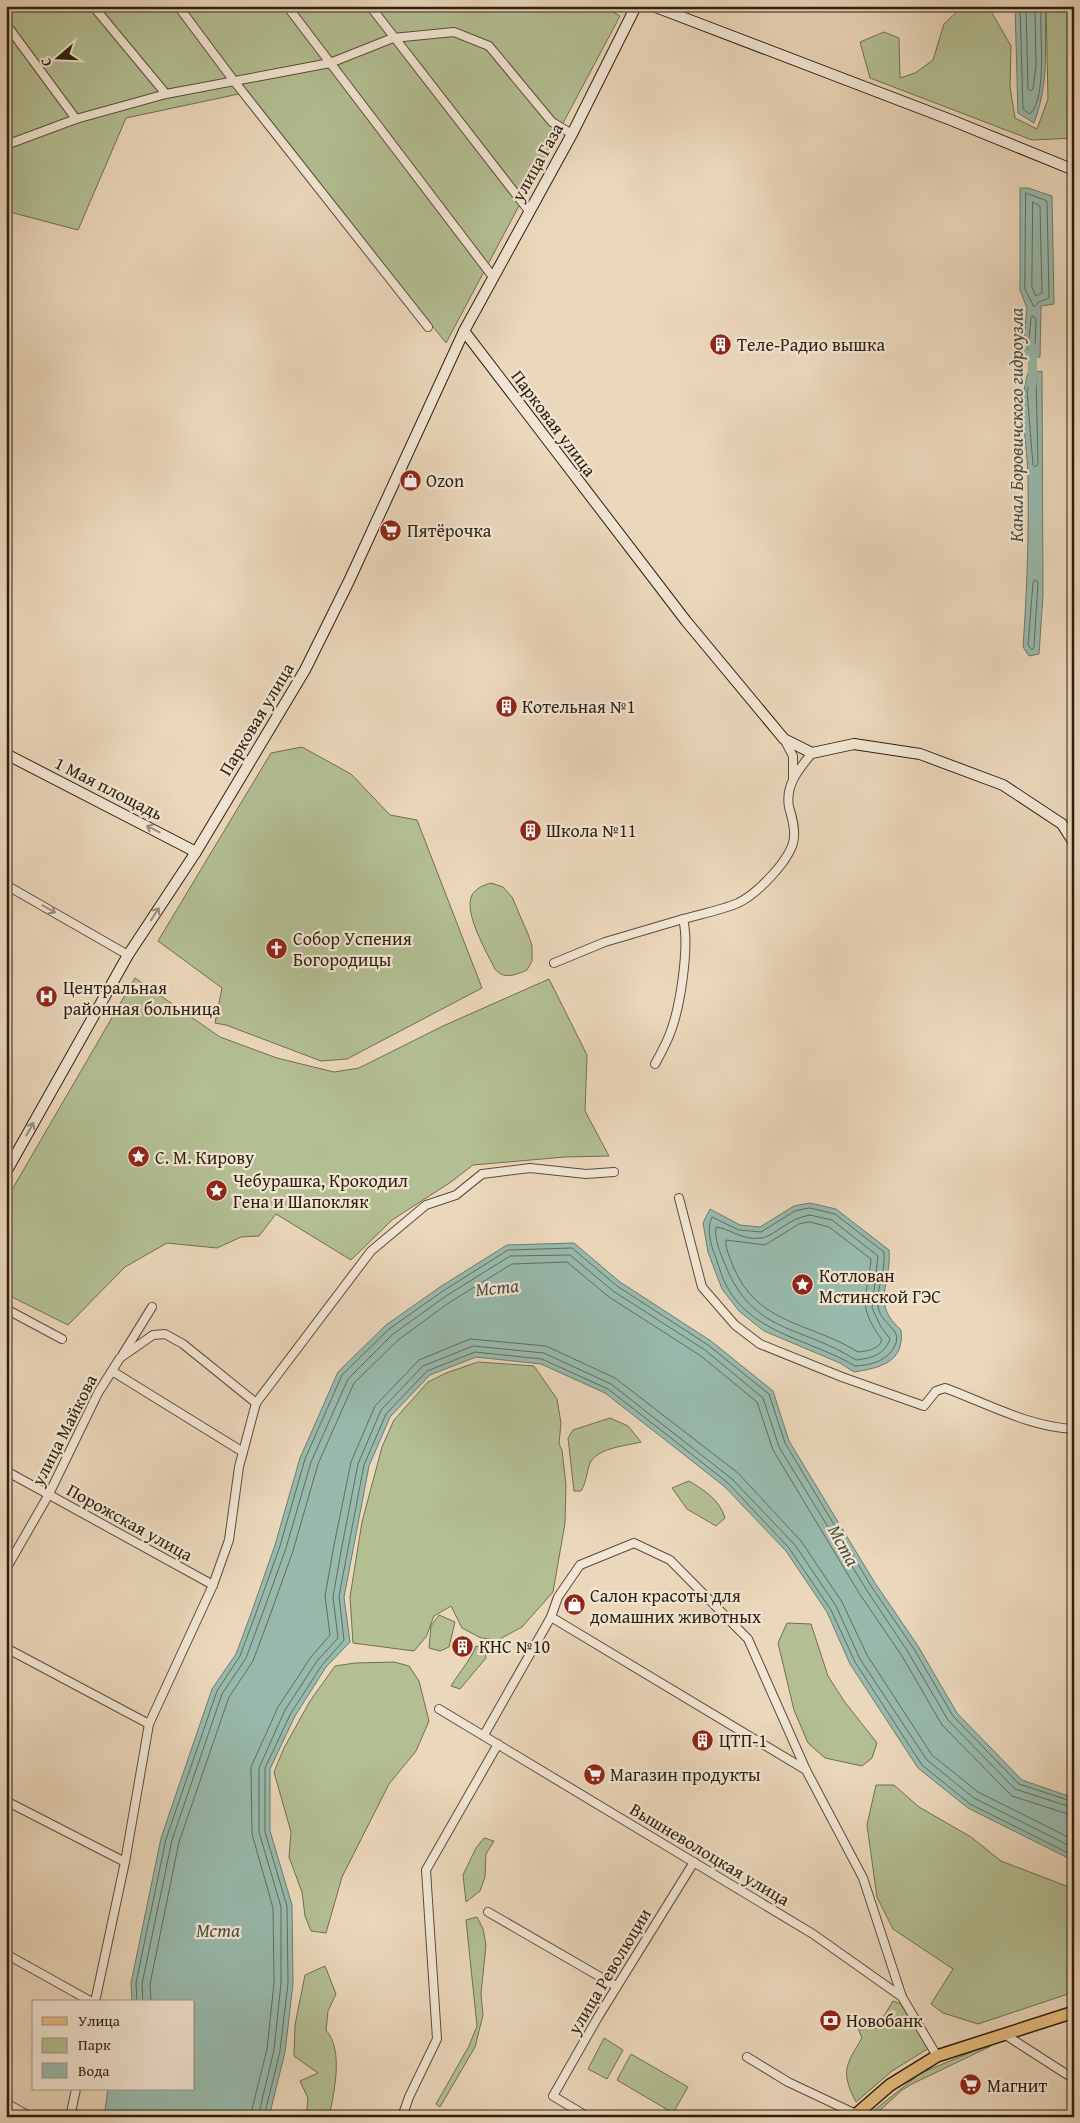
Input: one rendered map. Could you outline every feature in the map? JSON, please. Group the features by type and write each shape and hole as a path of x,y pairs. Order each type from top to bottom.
{"main road":[{"name":"улица Газа","path":"464,331 572,134 636,6"},
{"path":"653,6 942,116 1074,170"},
{"name":"Парковая улица","path":"6,1172 128,954 196,852 305,670 349,581 464,331 686,621 784,739 812,754"},
{"path":"812,754 854,744 920,754 1003,785 1062,824 1074,843"},
{"name":"1 Мая площадь","path":"6,754 196,852"},
{"path":"856,2116 890,2085 937,2056 1074,2012"}],"street":[{"path":"93,6 166,94"},
{"path":"178,6 234,81 428,327"},
{"path":"286,6 493,277"},
{"path":"370,6 529,211"},
{"path":"6,24 76,118"},
{"path":"6,144 76,118 166,94 330,63 393,38 454,32 488,46 552,122 572,134"},
{"path":"784,739 792,756 793,781"},
{"path":"554,963 605,942 739,902 765,883 791,849 794,838 788,791 796,772 812,754"},
{"path":"6,885 128,954"},
{"path":"655,1064 670,1035 678,1002 687,935 683,919"},
{"path":"93,2000 125,1862 149,1724 213,1585 229,1540 243,1452 256,1403 370,1251 426,1205 456,1195 482,1174 530,1168 586,1174 614,1172"},
{"path":"679,1198 702,1287 734,1325 760,1344 842,1377 924,1406 936,1391 945,1388 1019,1417 1074,1429"},
{"name":"улица Майкова","path":"6,1569 49,1494 98,1393 152,1307"},
{"path":"6,1309 62,1339"},
{"name":"улица Майкова","path":"120,1358 153,1335 165,1334 183,1344 256,1403"},
{"path":"112,1371 243,1452"},
{"name":"Порожская улица","path":"6,1471 213,1585"},
{"path":"484,1735 551,1617 558,1597 580,1565 634,1543 670,1560 748,1639 776,1707 806,1770 863,1878 902,1997"},
{"path":"551,1617 806,1770"},
{"path":"6,1648 149,1724"},
{"name":"Вышневолоцкая улица","path":"439,1708 814,1934 902,1997 937,2056"},
{"path":"402,2117 409,2097 437,2039 426,1870 498,1744"},
{"path":"6,1801 125,1862"},
{"name":"улица Революции","path":"588,2117 553,2096 616,1986 694,1862"},
{"path":"488,1912 616,1986"},
{"path":"6,1954 89,2000"},
{"path":"1004,2034 1074,2079"},
{"path":"747,2056 788,2082 856,2116"},
{"path":"70,2117 76,2090"},
{"path":"6,2103 31,2117"}],"green space":[{"path":"6,6 602,6 620,16 446,343 248,92 126,118 78,230 6,211"},
{"path":"963,6 988,6 1011,46 1010,87 1015,118 1037,129 1048,99 1046,6 1074,6 1074,138 1032,140 870,78 860,42 884,32 899,38 900,78 915,73 933,60 944,24"},
{"path":"302,747 351,774 390,815 417,820 482,988 347,1059 321,1061 226,1025 215,1023 222,988 158,941 271,753"},
{"path":"491,883 503,887 512,897 532,946 532,961 527,970 514,975 502,974 495,969 473,922 470,902 472,895 478,889"},
{"path":"135,978 220,1037 277,1058 334,1072 359,1068 443,1026 549,979 587,1055 585,1111 609,1156 565,1157 473,1165 451,1182 392,1220 351,1260 276,1214 259,1236 241,1237 217,1248 167,1243 125,1267 68,1325 6,1294 6,1200"},
{"path":"478,1362 534,1366 557,1399 561,1423 559,1444 562,1450 566,1485 565,1523 553,1592 522,1627 498,1640 481,1638 462,1628 451,1606 434,1616 426,1637 414,1651 353,1643 350,1597 362,1522 382,1447 394,1420 428,1382 446,1373"},
{"path":"610,1418 628,1426 641,1442 607,1450 595,1456 591,1461 585,1484 581,1491 574,1491 568,1438 573,1430"},
{"path":"689,1481 706,1492 723,1512 725,1518 716,1526 687,1509 672,1488"},
{"path":"439,1615 455,1622 449,1647 440,1651 429,1648 431,1626"},
{"path":"787,1623 811,1624 828,1676 844,1701 877,1743 872,1758 862,1766 825,1758 808,1743 794,1710 778,1643"},
{"path":"476,1646 484,1647 486,1658 460,1689 451,1686 468,1661"},
{"path":"394,1662 409,1666 419,1681 429,1721 416,1751 389,1784 342,1877 326,1933 311,1931 305,1916 302,1892 289,1857 291,1832 274,1772 284,1748 310,1701 335,1666 355,1663"},
{"path":"876,1785 894,1785 919,1807 971,1837 1001,1861 1074,1889 1074,1992 978,2024 943,2013 931,2004 953,1969 893,1929 877,1897 867,1825"},
{"path":"484,1838 494,1841 486,1854 485,1877 480,1891 466,1902 463,1875 476,1848"},
{"path":"477,1917 483,1929 486,1945 481,1994 483,2015 475,2047 440,2107 436,2104 469,2046 477,2026 466,1920"},
{"path":"325,1966 336,1994 328,2011 326,2030 332,2039 335,2049 335,2084 329,2117 306,2117 308,2098 300,2081 318,2073 294,2056 295,2025 305,1975"},
{"path":"893,2001 901,2004 929,2048 892,2071 856,2102 848,2083 847,2068 862,2038 857,2026 861,2020 876,2029"},
{"path":"604,2038 623,2050 607,2079 588,2069"},
{"path":"986,2046 991,2046 914,2083 902,2090 875,2115 872,2112 921,2073"},
{"path":"631,2054 688,2087 673,2113 617,2080"}],"water":[{"path":"1015,6 1046,6 1044,79 1034,123 1018,113"},
{"path":"1020,188 1028,188 1052,196 1054,304 1041,306 1040,357 1022,357 1027,308 1020,290"},
{"path":"1042,371 1043,595 1039,654 1029,656 1023,647 1026,605 1028,466 1023,399 1028,373"},
{"name":"Котлован Мстинской ГЭС","path":"810,1203 836,1209 889,1250 884,1302 886,1311 901,1330 901,1341 899,1350 894,1357 881,1366 854,1372 840,1363 764,1331 739,1311 722,1289 708,1252 703,1223 710,1209 740,1225 760,1227 794,1206"},
{"name":"Мста","path":"574,1243 620,1282 711,1341 773,1391 789,1441 875,1583 918,1646 957,1713 1022,1780 1074,1798 1074,1861 968,1808 918,1768 850,1664 827,1612 786,1551 725,1487 605,1393 541,1364 476,1357 430,1375 390,1417 369,1466 344,1597 350,1642 326,1667 295,1716 270,1769 270,1831 292,1905 293,1984 285,2052 269,2117 104,2117 108,2090 195,2090 195,2000 132,2000 131,1983 161,1838 212,1689 236,1654 275,1545 300,1458 338,1372 386,1325 440,1287 507,1245"}],"waterway":[{"name":"Канал Боровичского гидроузла","path":"1032,384 1033,347"}],"place":[{"name":"Теле-Радио вышка","path":"721,344"},
{"name":"Ozon","path":"410,480"},
{"name":"Пятёрочка","path":"391,530"},
{"name":"Котельная №1","path":"506,706"},
{"name":"Школа №11","path":"530,830"},
{"name":"Собор Успения Богородицы","path":"277,948"},
{"name":"Центральная районная больница","path":"47,997"},
{"name":"С. М. Кирову","path":"139,1157"},
{"name":"Чебурашка, Крокодил Гена и Шапокляк","path":"217,1190"},
{"name":"Котлован Мстинской ГЭС","path":"803,1285"},
{"name":"Салон красоты для домашних животных","path":"574,1605"},
{"name":"КНС №10","path":"463,1646"},
{"name":"ЦТП-1","path":"703,1740"},
{"name":"Магазин продукты","path":"594,1774"},
{"name":"Новобанк","path":"830,2020"},
{"name":"Магнит","path":"971,2085"}]}
